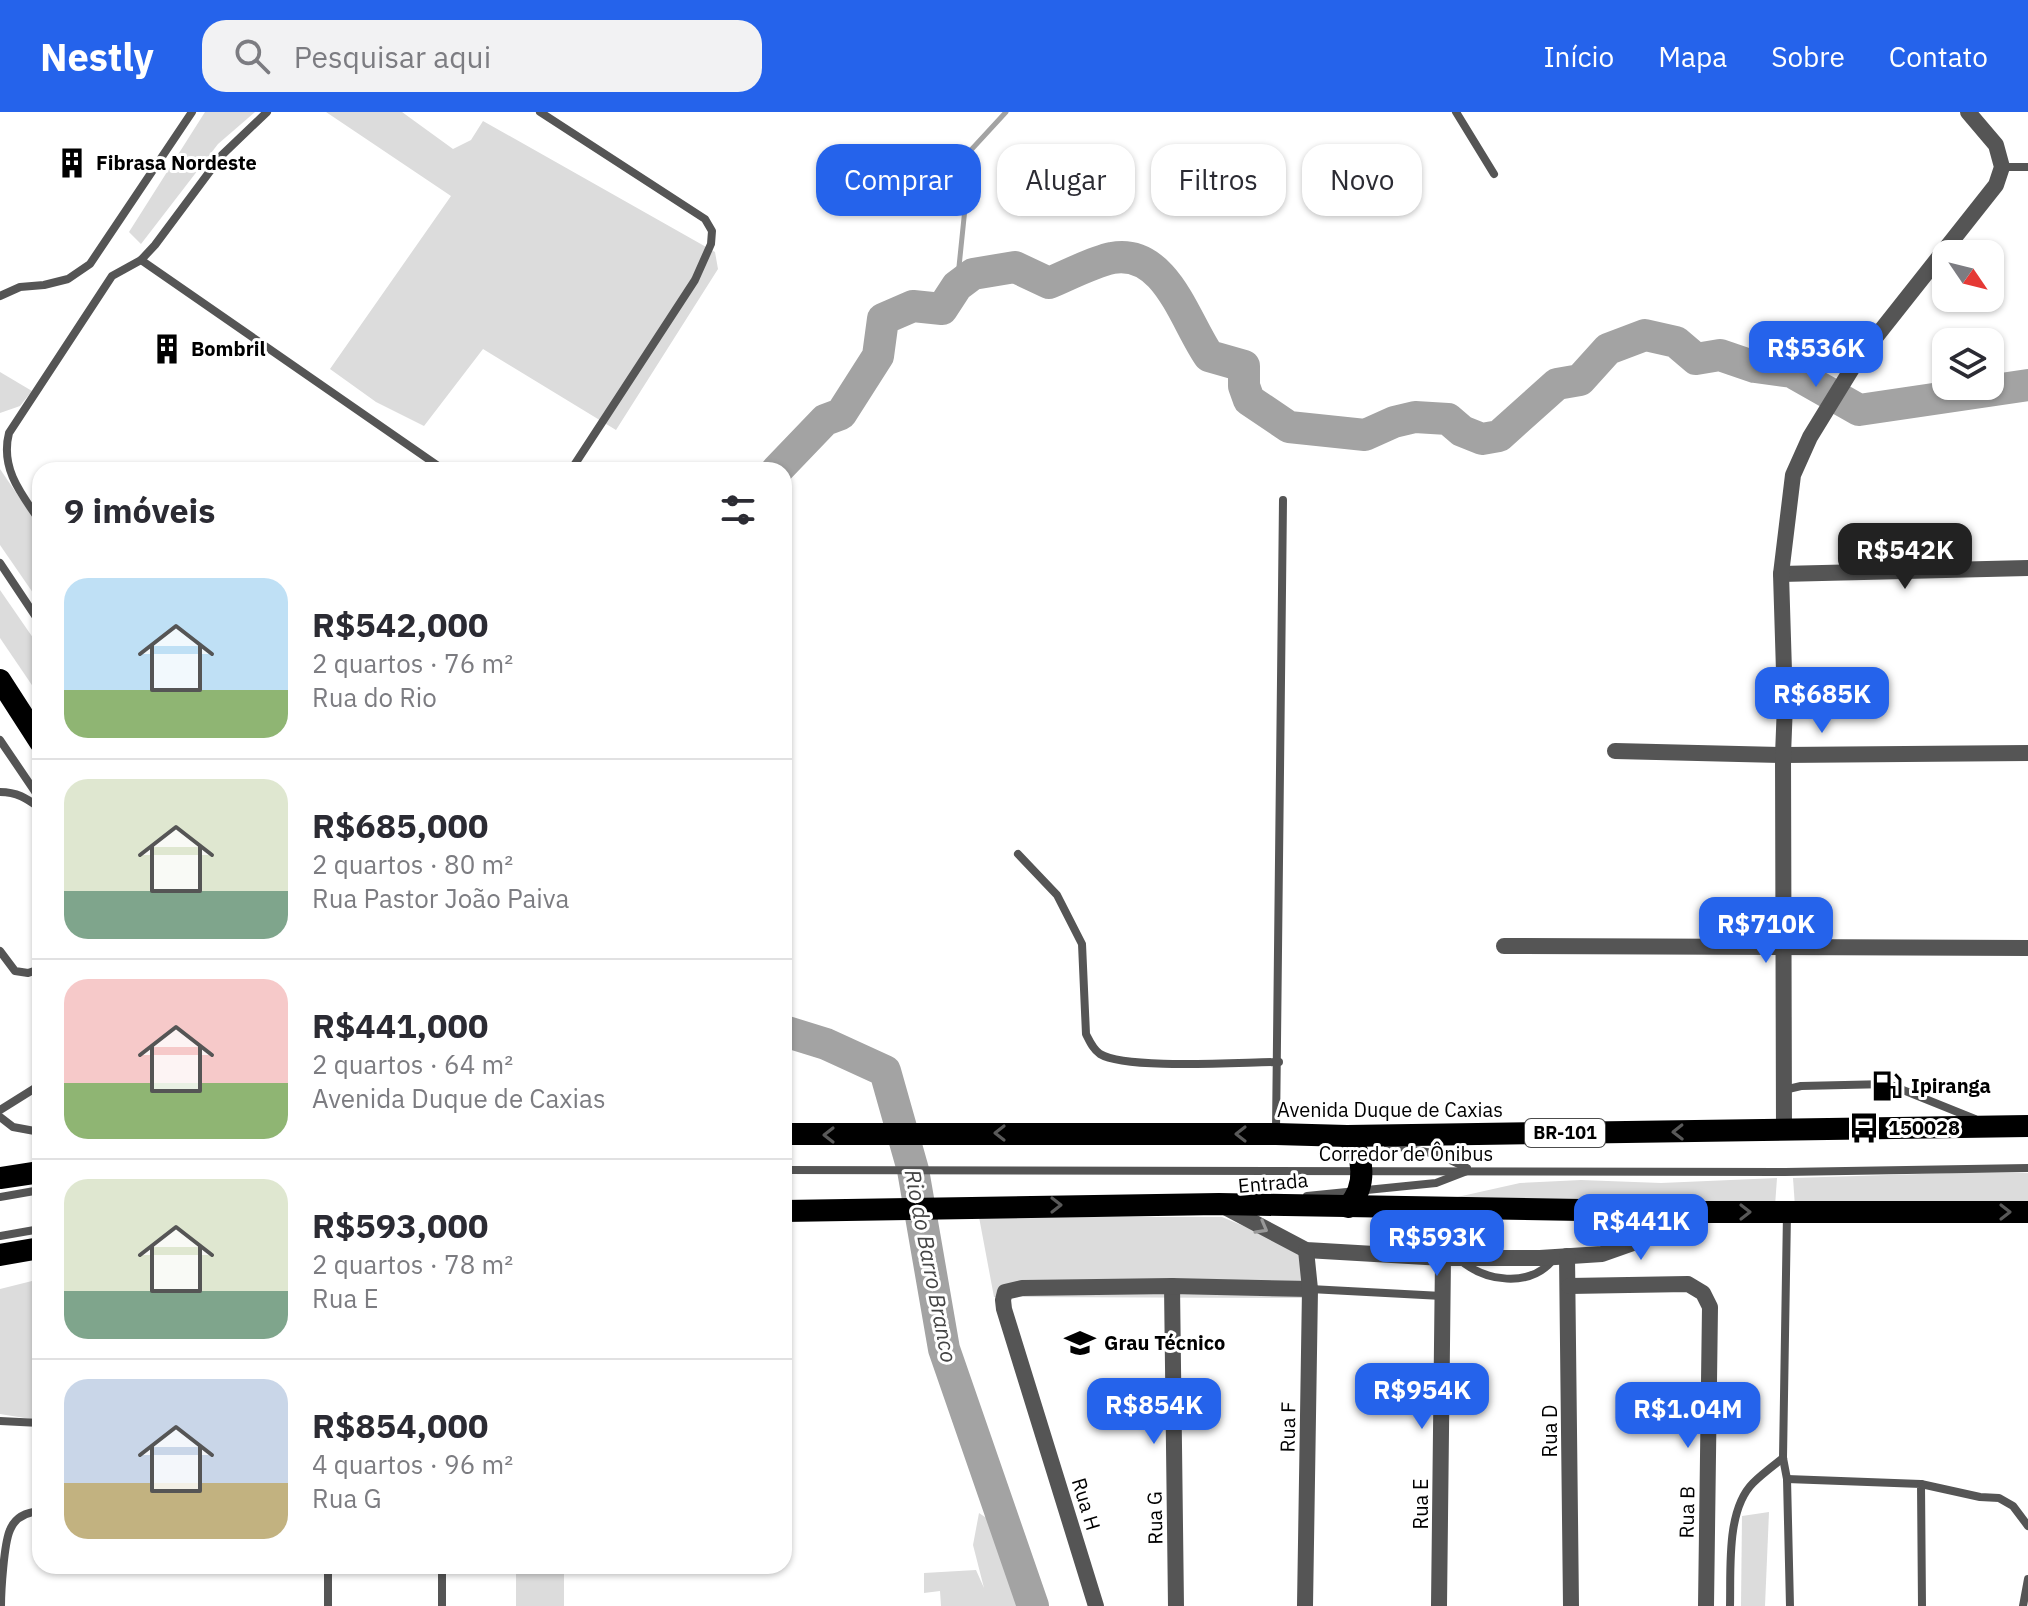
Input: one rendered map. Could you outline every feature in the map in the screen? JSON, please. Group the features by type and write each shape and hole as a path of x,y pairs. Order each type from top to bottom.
{"highway":[{"path":"4,688 32,730"},
{"name":"Avenida Duque de Caxias","path":"792,1134 1347,1136 2028,1126"},
{"path":"1347,1136 1360,1154 1356,1189"},
{"path":"0,1178 32,1173"},
{"path":"792,1211 1219,1204 1356,1189 1699,1212 2028,1212"},
{"path":"0,1255 32,1249"}],"street":[{"path":"1784,1130 1785,704 1781,574 1793,475 1810,437 1856,362 1996,185 2002,167 1996,145 1968,112"},
{"path":"1781,574 2028,568"},
{"path":"1615,751 1783,755 2028,753"},
{"path":"1504,946 2028,948"},
{"path":"1219,1204 1306,1250 1451,1258 1602,1254 1636,1242 1699,1212"},
{"name":"Rua F","path":"1305,1606 1310,1289 1306,1250"},
{"name":"Rua D","path":"1562,1256 1569,1286 1571,1606"},
{"name":"Rua E","path":"1439,1606 1442,1296 1451,1258"},
{"name":"Rua B","path":"1569,1286 1688,1284 1703,1293 1710,1307 1706,1606"},
{"path":"1172,1286 1310,1289"},
{"name":"Rua H","path":"1096,1606 1003,1300 1005,1292 1022,1288 1172,1286"},
{"name":"Rua G","path":"1172,1286 1176,1606"}],"lane":[{"path":"0,296 20,287 68,279 90,264 192,112"},
{"path":"32,510 11,480 4,461 4,445 9,433 112,276 141,260 222,155 267,112"},
{"path":"540,112 705,219 712,231 711,244 695,280 576,462"},
{"path":"1456,112 1494,174"},
{"path":"2002,167 2028,167"},
{"path":"141,260 432,462"},
{"path":"1276,1134 1283,500"},
{"path":"0,563 32,611"},
{"path":"0,740 32,787"},
{"path":"0,792 14,792 32,802"},
{"path":"1018,854 1057,895 1082,944 1086,1034 1101,1055 1135,1063 1279,1062"},
{"path":"0,951 15,971 32,972"},
{"path":"1784,1090 1801,1086 1888,1084 1995,1127"},
{"path":"0,1110 32,1090"},
{"path":"0,1117 13,1127 32,1131"},
{"path":"1347,1136 1437,1154 1471,1170"},
{"name":"Corredor de Ônibus","path":"792,1170 1356,1189 1471,1170 1785,1172 2028,1168"},
{"path":"1356,1189 1436,1183 1471,1170"},
{"path":"0,1197 32,1191"},
{"path":"1787,1212 1783,1458 1787,1479 1790,1606"},
{"path":"0,1236 32,1230"},
{"path":"1310,1289 1442,1296"},
{"path":"0,1421 32,1423"},
{"path":"1730,1606 1736,1509 1751,1484 1783,1458"},
{"path":"1787,1479 1921,1484 1999,1498 2013,1506 2028,1526"},
{"path":"1921,1484 1922,1606"},
{"path":"1,1606 9,1530 18,1518 32,1512"},
{"path":"328,1574 328,1606"},
{"path":"442,1574 442,1606"},
{"path":"2023,1606 2028,1579"}],"shaded area":[{"path":"205,112 255,112 218,144 141,244 129,232"},
{"path":"326,112 402,112 453,149 471,140 483,121 715,252 718,269 616,430 483,349 424,426 376,402 330,369 451,196"},
{"path":"0,372 32,391 20,406 0,413"},
{"path":"0,469 32,516 32,591 0,545"},
{"path":"0,590 32,636 32,685 0,638"},
{"path":"2028,1173 2028,1205 1795,1207 1793,1178"},
{"path":"1777,1178 1775,1206 1435,1202 1520,1183 1581,1180 1661,1183"},
{"path":"979,1217 1222,1217 1306,1252 1307,1298 994,1297"},
{"path":"32,1281 32,1419 0,1414 0,1289"},
{"path":"1769,1512 1765,1606 1741,1606 1742,1516"},
{"path":"979,1513 997,1525 1026,1606 941,1606 940,1591 924,1593 924,1573 976,1570 984,1588 973,1545"},
{"path":"516,1574 564,1574 564,1606 516,1606"}],"waterway":[{"path":"957,286 971,150 1006,112"},
{"name":"Rio do Barro Branco","path":"785,462 825,420 841,414 878,356 883,319 913,306 942,309 957,286 973,274 1015,267 1049,283 1112,258 1131,258 1147,264 1160,276 1172,290 1209,356 1244,366 1244,386 1249,400 1289,427 1365,435 1394,422 1415,417 1448,419 1462,431 1482,439 1499,436 1557,384 1580,380 1608,349 1645,335 1676,342 1696,359 1720,355 1755,367 1792,372 1859,410 2028,385"},
{"name":"Rio do Barro Branco","path":"792,1033 826,1044 885,1071 913,1170 944,1349 1033,1606"}],"place":[{"name":"Fibrasa Nordeste","path":"72,163"},
{"name":"Bombril","path":"167,349"},
{"name":"Ipiranga","path":"1887,1086"},
{"name":"150028","path":"1864,1128"},
{"name":"Grau Técnico","path":"1080,1343"}]}
